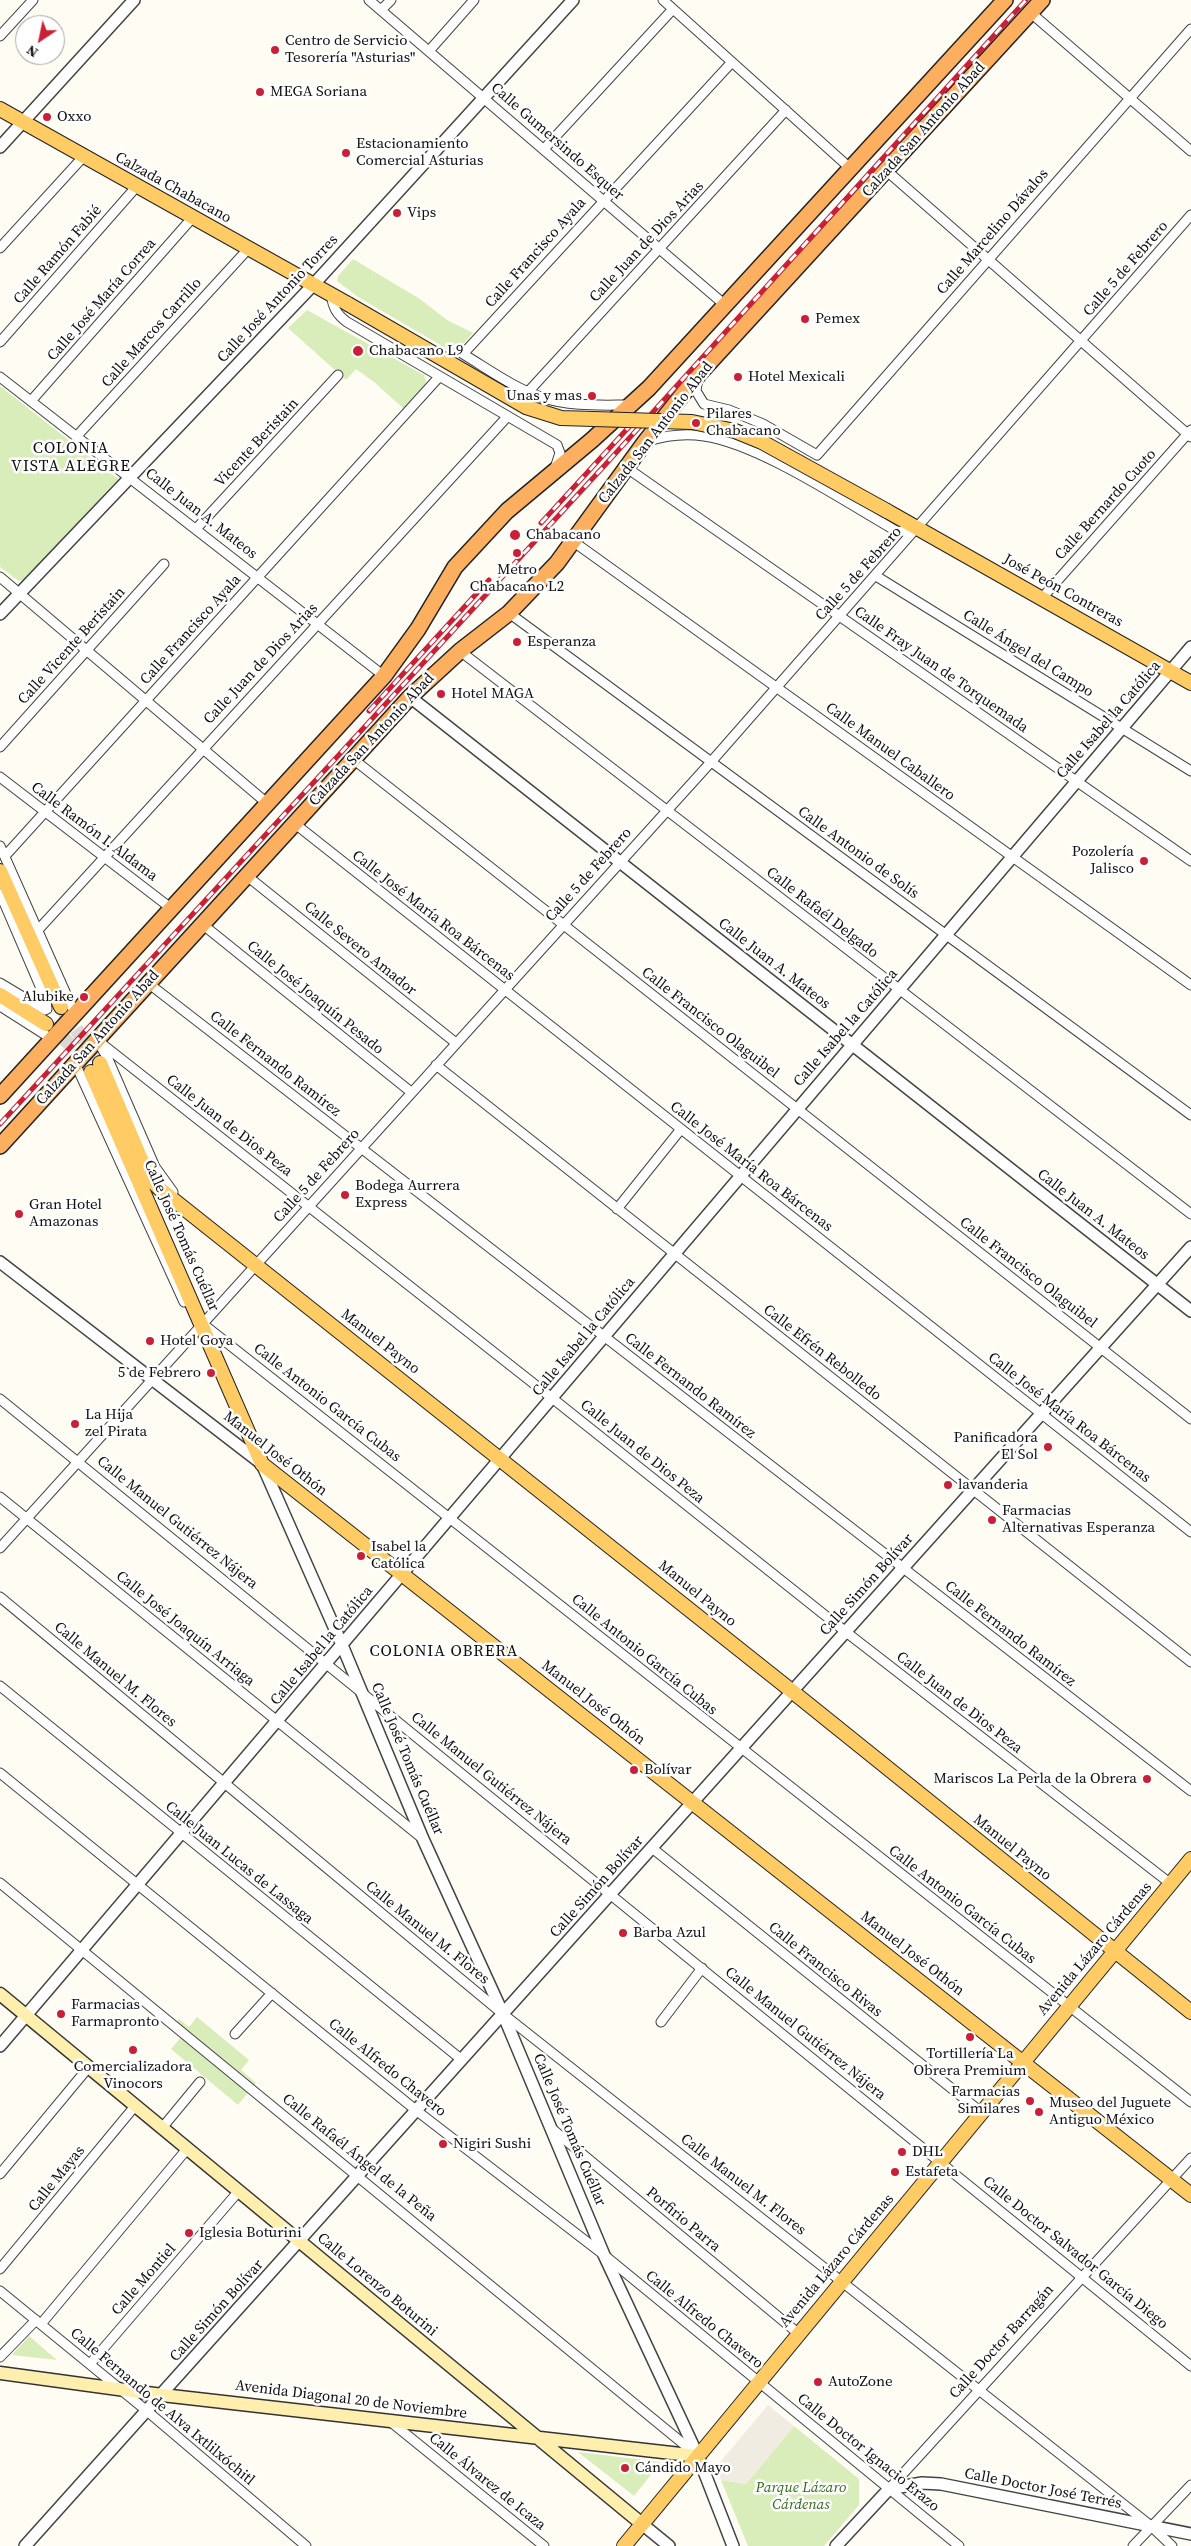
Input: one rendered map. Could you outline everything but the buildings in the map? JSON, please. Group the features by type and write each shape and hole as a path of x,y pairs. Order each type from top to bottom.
{"highway":[{"name":"Calzada San Antonio Abad","path":"0,1096 384,676 418,629 455,567 507,511 632,405 1005,0"},
{"name":"Calzada San Antonio Abad","path":"0,1146 410,697 460,651 509,613 574,542 645,442 699,374 1042,0"}],"main road":[{"name":"Calzada Chabacano","path":"0,109 314,284 526,407 561,418 640,420"},
{"name":"José Peón Contreras","path":"640,420 692,422 735,431 762,442 1191,683"},
{"path":"0,870 61,1007"},
{"path":"0,995 46,1024"},
{"name":"Calle José Tomás Cuéllar","path":"256,1265 172,1200 150,1179 96,1068 262,1464"},
{"name":"Manuel Payno","path":"256,1265 793,1692 1191,2012"},
{"name":"Manuel José Othón","path":"262,1464 1191,2195"},
{"name":"Avenida Lázaro Cárdenas","path":"624,2546 1191,1859"},
{"name":"Calle Lorenzo Boturini","path":"0,1994 642,2524"},
{"name":"Avenida Diagonal 20 de Noviembre","path":"0,2373 162,2395 698,2456"}],"street":[{"path":"0,36 33,0"},
{"path":"0,147 134,0"},
{"name":"Calle Gumersindo Esquer","path":"369,0 725,305"},
{"path":"382,10 391,0"},
{"path":"429,51 474,0"},
{"name":"Calle José Antonio Torres","path":"0,614 314,284 573,0"},
{"path":"663,0 851,169"},
{"path":"544,149 674,9"},
{"path":"1031,13 1191,151"},
{"name":"Calle Marcelino Dávalos","path":"699,374 696,391 704,404 729,410 762,424 817,455 1191,29"},
{"name":"Calle Francisco Ayala","path":"528,392 463,354 732,62"},
{"name":"Calle Juan de Dios Arias","path":"528,392 661,249 786,110"},
{"path":"0,248 84,156"},
{"path":"887,171 1190,434"},
{"name":"Calle Ramón Fabié","path":"0,342 137,186"},
{"name":"Calle 5 de Febrero","path":"0,1548 711,762 1191,215"},
{"name":"Calle José María Correa","path":"31,401 193,217"},
{"name":"Calle Marcos Carrillo","path":"76,436 249,248"},
{"path":"331,294 332,306 338,315 347,322 438,377 558,445 560,453 554,472"},
{"name":"Vicente Beristain","path":"196,529 338,375"},
{"name":"Calle Juan A. Mateos","path":"0,377 384,676"},
{"name":"Calle Francisco Ayala","path":"5,856 438,377"},
{"path":"528,392 560,402 632,405"},
{"name":"Calle Juan de Dios Arias","path":"38,930 202,748 507,417"},
{"name":"Calle Bernardo Cuoto","path":"1042,598 1190,434"},
{"path":"645,442 673,435 705,436 725,441 788,470 898,532 918,528"},
{"name":"Calle Fray Juan de Torquemada","path":"627,468 1191,861"},
{"name":"Calle Manuel Caballero","path":"574,542 1191,985"},
{"name":"Calle Vicente Beristain","path":"0,747 164,564"},
{"name":"Calle Ángel del Campo","path":"876,576 1191,771"},
{"path":"0,577 268,804"},
{"name":"Calle Antonio de Solís","path":"509,613 1191,1115"},
{"name":"Calle Isabel la Católica","path":"0,2046 1191,648"},
{"name":"Calle Rafaél Delgado","path":"460,651 1191,1214"},
{"name":"Calle Juan A. Mateos","path":"410,697 1191,1311"},
{"name":"Calle Francisco Olaguibel","path":"353,759 1191,1419"},
{"name":"Calle Ramón I. Aldama","path":"0,777 172,909"},
{"name":"Calle José María Roa Bárcenas","path":"294,823 1191,1532"},
{"path":"0,846 75,1014"},
{"name":"Calle Severo Amador","path":"246,876 456,1043"},
{"path":"0,894 46,1000 47,1008 45,1010 0,983"},
{"name":"Calle José Joaquín Pesado","path":"202,924 412,1092"},
{"name":"Calle Fernando Ramírez","path":"148,983 1191,1791"},
{"path":"0,1006 52,1039"},
{"path":"97,1040 108,1058 159,1176 175,1194 206,1218 222,1238"},
{"name":"Calle Juan de Dios Peza","path":"97,1040 846,1632 1171,1884"},
{"name":"Calle Antonio García Cubas","path":"75,1063 191,1316 450,1517 741,1749 1191,2102"},
{"name":"Calle Efrén Rebolledo","path":"436,1065 1191,1662"},
{"path":"618,1209 680,1128"},
{"name":"Calle Simón Bolívar","path":"25,2546 300,2242 1191,1247"},
{"name":"Manuel José Othón","path":"0,1262 262,1464"},
{"name":"Calle Manuel Gutiérrez Nájera","path":"0,1399 941,2162"},
{"name":"Calle José Tomás Cuéllar","path":"262,1464 342,1645 423,1840 503,2014 604,2255 698,2456 733,2546"},
{"name":"Calle José Joaquín Arriaga","path":"0,1497 423,1840"},
{"name":"Calle Manuel M. Flores","path":"0,1597 503,2014 1151,2526 1172,2546"},
{"name":"Calle Juan Lucas de Lassaga","path":"0,1686 462,2060"},
{"name":"Calle Alfredo Chavero","path":"0,1773 417,2111 604,2255 759,2382"},
{"name":"Calle Francisco Rivas","path":"652,1848 981,2112"},
{"name":"Calle Rafaél Ángel de la Peña","path":"0,1883 698,2456"},
{"path":"661,2022 702,1968"},
{"path":"235,2034 272,1993"},
{"path":"0,2174 88,2068"},
{"path":"162,2128 200,2082"},
{"name":"Calle Mayas","path":"0,2269 134,2106"},
{"name":"Porfirio Parra","path":"550,2127 798,2334"},
{"path":"0,2356 38,2322 187,2149"},
{"name":"Calle Doctor Barragán","path":"836,2546 1191,2158"},
{"name":"Calle Doctor Salvador García Diego","path":"941,2162 1191,2366"},
{"name":"Calle Montiel","path":"90,2364 238,2192"},
{"name":"Calle Fernando de Alva Ixtlilxóchitl","path":"0,2290 147,2411 306,2546"},
{"name":"Calle Doctor Ignacio Erazo","path":"759,2382 959,2546"},
{"name":"Calle Álvarez de Icaza","path":"389,2420 544,2546"},
{"name":"Calle Doctor José Terrés","path":"889,2489 922,2483 941,2484 1191,2534"},
{"path":"1133,2546 1191,2485"},
{"path":"642,2524 669,2546"}],"green space":[{"path":"353,259 420,299 447,320 473,333 459,349 461,357 358,297 337,281 338,276"},
{"path":"307,310 424,375 426,381 424,388 404,409 374,382 356,369 346,380 288,328"},
{"path":"0,386 118,479 24,580 19,581 0,567"},
{"path":"197,2017 249,2060 241,2070 256,2083 238,2105 171,2049 182,2036 172,2028 179,2019 189,2027"},
{"path":"29,2336 57,2360 12,2355"},
{"name":"Parque Lázaro Cárdenas","path":"794,2426 859,2479 859,2505 824,2546 748,2546 721,2480 746,2484"},
{"path":"578,2452 661,2462 634,2496"}],"shaded area":[{"path":"768,2405 794,2426 746,2484 721,2480 716,2467"}],"tunnel":[{"path":"64,1012 100,1063"},
{"path":"46,1024 71,1046 91,1072"}],"railway":[{"path":"0,1124 605,465 1026,0"},
{"path":"541,523 639,416"},
{"path":"369,711 489,580"}],"place":[{"name":"Centro de Servicio Tesorería \"Asturias\"","path":"275,50"},
{"name":"MEGA Soriana","path":"260,92"},
{"name":"Oxxo","path":"47,117"},
{"name":"Estacionamiento Comercial Asturias","path":"346,153"},
{"name":"Vips","path":"397,213"},
{"name":"Pemex","path":"805,319"},
{"name":"Chabacano L9","path":"358,351"},
{"name":"Hotel Mexicali","path":"738,377"},
{"name":"Unas y mas","path":"592,396"},
{"name":"Pilares Chabacano","path":"696,423"},
{"name":"Chabacano","path":"515,535"},
{"name":"Metro Chabacano L2","path":"517,553"},
{"name":"Esperanza","path":"517,642"},
{"name":"Hotel MAGA","path":"441,694"},
{"name":"Pozolería Jalisco","path":"1144,861"},
{"name":"Alubike","path":"84,997"},
{"name":"Bodega Aurrera Express","path":"345,1195"},
{"name":"Gran Hotel Amazonas","path":"19,1214"},
{"name":"Hotel Goya","path":"150,1341"},
{"name":"5 de Febrero","path":"211,1373"},
{"name":"La Hija zel Pirata","path":"75,1424"},
{"name":"Panificadora El Sol","path":"1048,1447"},
{"name":"lavanderia","path":"948,1485"},
{"name":"Farmacias Alternativas Esperanza","path":"992,1520"},
{"name":"Isabel la Católica","path":"361,1556"},
{"name":"Bolívar","path":"634,1770"},
{"name":"Mariscos La Perla de la Obrera","path":"1147,1779"},
{"name":"Barba Azul","path":"623,1933"},
{"name":"Farmacias Farmapronto","path":"61,2014"},
{"name":"Tortillería La Obrera Premium","path":"970,2037"},
{"name":"Comercializadora Vinocors","path":"133,2050"},
{"name":"Farmacias Similares","path":"1030,2101"},
{"name":"Museo del Juguete Antiguo México","path":"1039,2112"},
{"name":"Nigiri Sushi","path":"443,2144"},
{"name":"DHL","path":"902,2152"},
{"name":"Estafeta","path":"895,2172"},
{"name":"Iglesia Boturini","path":"189,2233"},
{"name":"AutoZone","path":"818,2382"},
{"name":"Cándido Mayo","path":"625,2468"}],"district":[{"name":"COLONIA VISTA ALEGRE","path":"71,458"},
{"name":"COLONIA OBRERA","path":"444,1652"}]}
